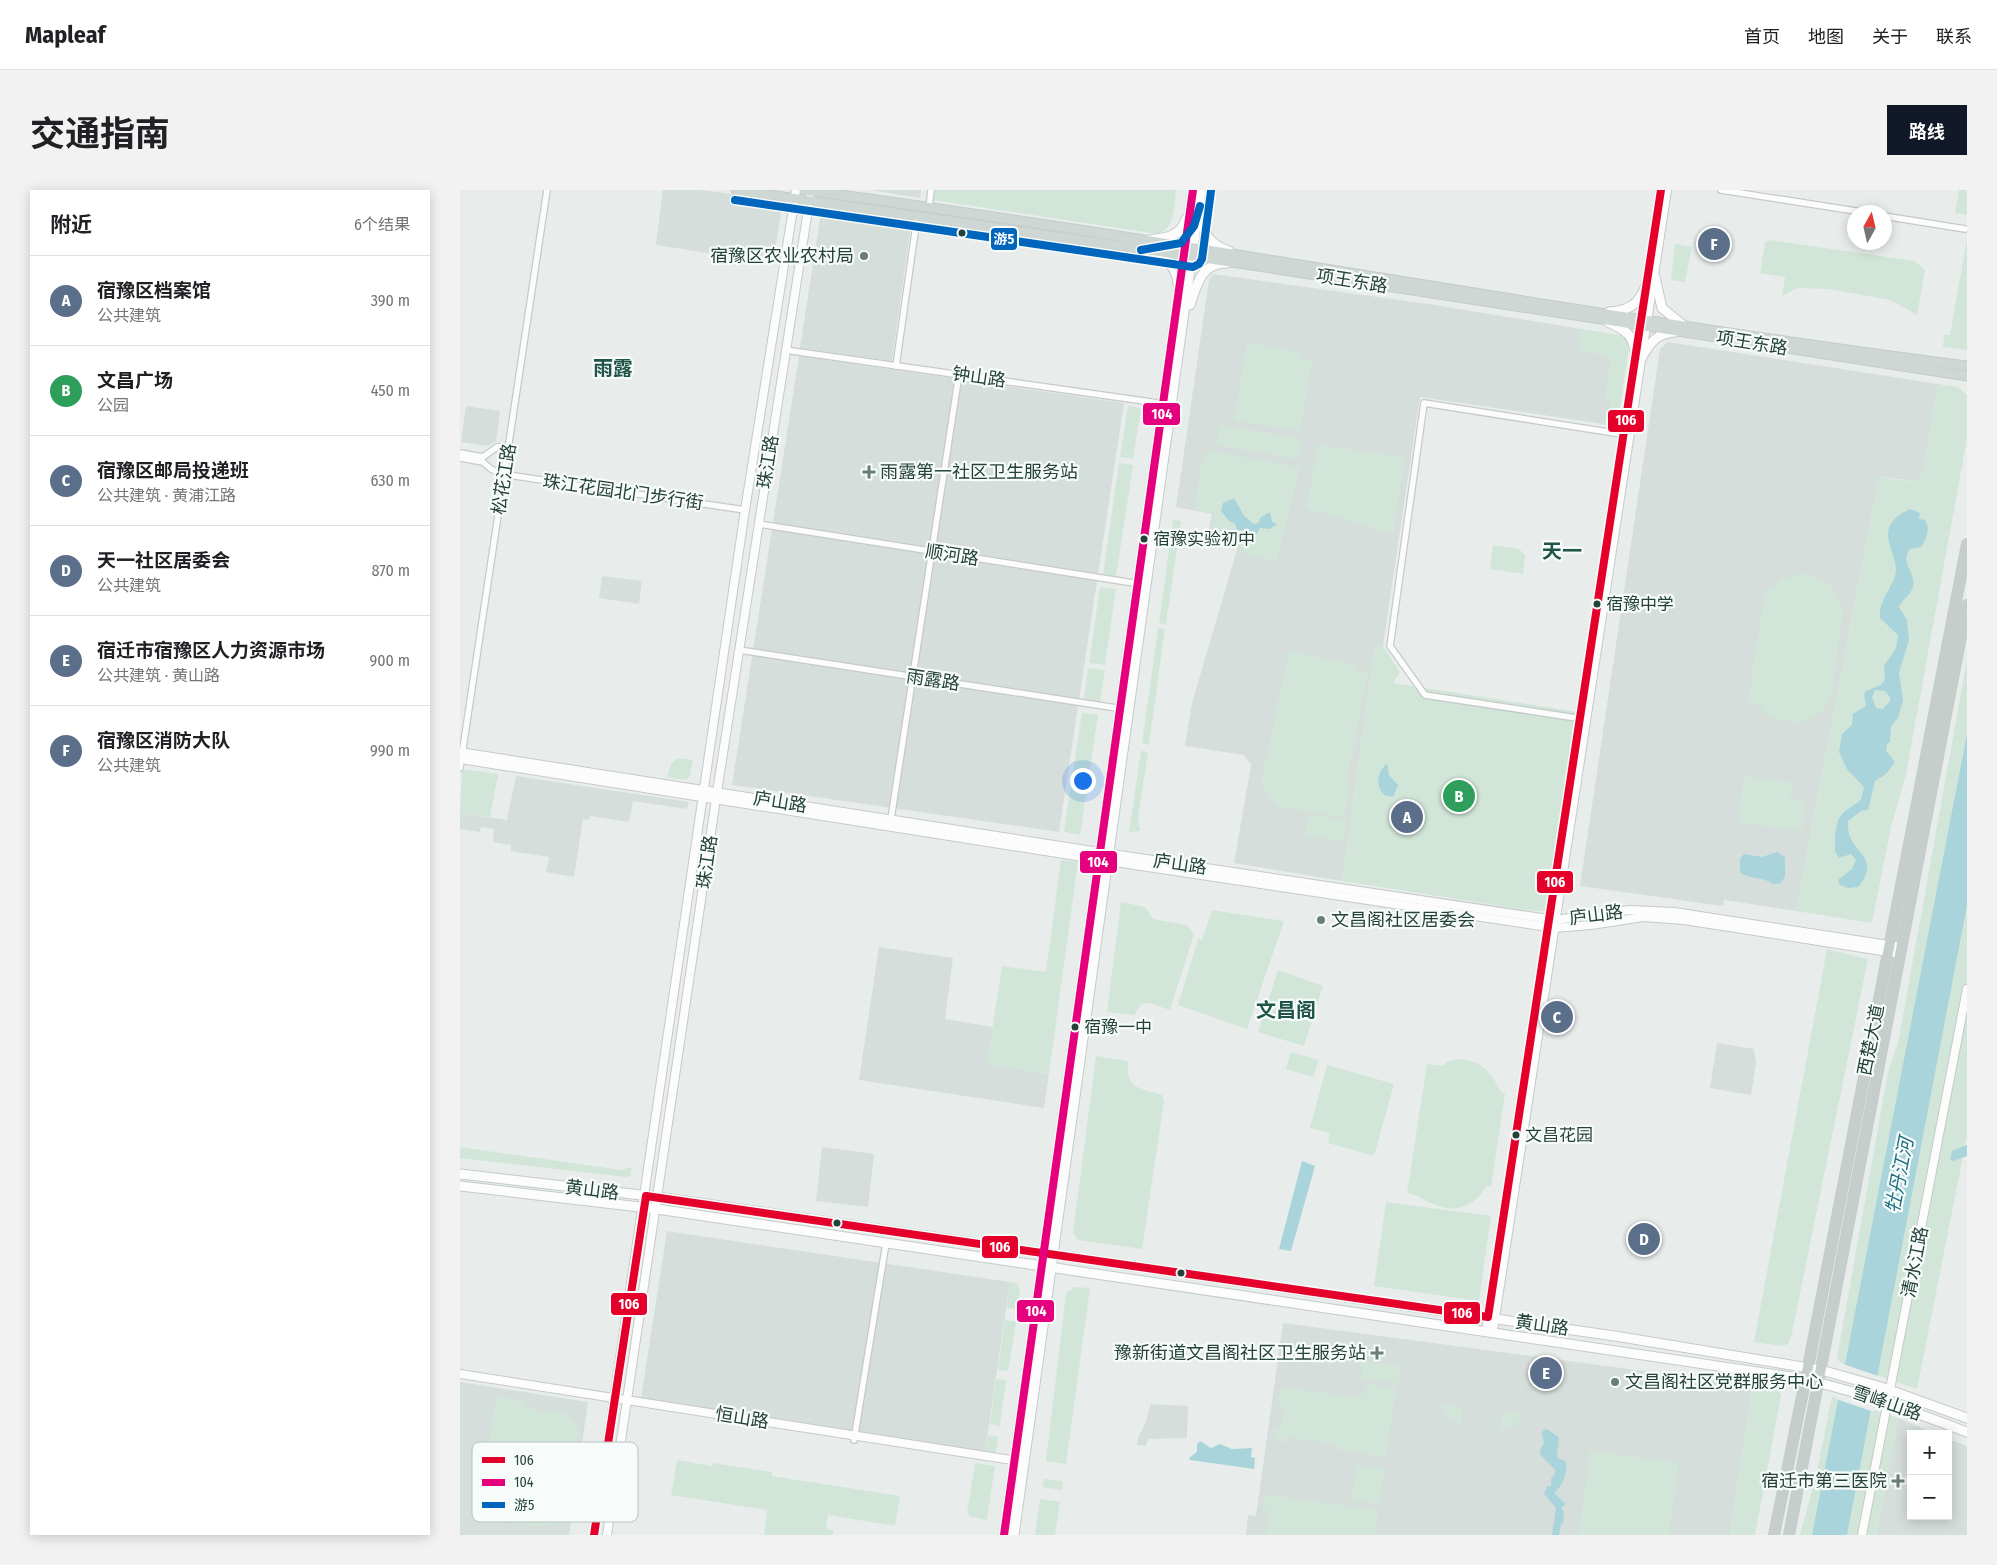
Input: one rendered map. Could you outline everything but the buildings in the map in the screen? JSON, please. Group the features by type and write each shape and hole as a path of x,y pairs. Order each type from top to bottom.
{"highway":[{"name":"西楚大道","path":"1774,1535 1967,544"},
{"name":"西楚大道","path":"1818,1382 1967,605"},
{"path":"1789,1535 1818,1382"}],"main road":[{"name":"项王东路","path":"736,190 795,195 809,201 917,218 1140,245 1189,246 1245,260"},
{"name":"项王东路","path":"808,190 929,208 1140,245 1188,256 1245,260 1682,328 1967,376"},
{"path":"1140,245 1176,235 1185,222 1196,192"},
{"path":"1004,1535 1099,856 1123,709 1168,404 1196,192"},
{"path":"1196,192 1206,236 1220,248 1245,260"},
{"path":"1140,245 1158,255 1173,267 1176,273 1179,324"},
{"path":"1179,324 1202,273 1216,264 1245,260"},
{"path":"1604,316 1635,305 1652,277"},
{"path":"1638,359 1660,335 1682,328 1662,308 1652,277"},
{"path":"1604,316 1630,335 1634,342 1638,359"},
{"name":"项王东路","path":"1682,328 1967,366"},
{"path":"1014,1535 1109,857 1123,709"},
{"name":"黄山路","path":"460,1174 658,1197 1054,1254 1492,1318 1821,1370"},
{"name":"黄山路","path":"460,1186 644,1207 1805,1379"},
{"name":"雪峰山路","path":"1821,1370 1891,1390 1967,1418"},
{"name":"雪峰山路","path":"1805,1379 1879,1399 1967,1432"}],"street":[{"name":"松花江路","path":"503,474 505,446 546,190"},
{"name":"松花江路","path":"461,756 546,190"},
{"name":"珠江路","path":"621,1442 677,1075 716,795 809,201 808,190"},
{"path":"929,208 931,190"},
{"path":"1652,277 1661,190"},
{"path":"1489,1331 1638,359 1667,190"},
{"path":"1721,190 1847,210"},
{"name":"珠江路","path":"608,1442 646,1196 745,510 795,195"},
{"path":"1892,217 1965,229"},
{"path":"896,366 917,218"},
{"name":"钟山路","path":"785,350 1168,404"},
{"path":"892,819 959,374"},
{"path":"1584,719 1425,695 1390,646 1424,403 1627,435"},
{"path":"460,453 483,457 497,448 505,446"},
{"path":"460,458 483,462 490,469 503,474"},
{"name":"珠江花园北门步行街","path":"503,474 745,510"},
{"name":"顺河路","path":"759,524 1142,584"},
{"name":"雨露路","path":"739,650 1123,709"},
{"name":"庐山路","path":"461,756 703,794 892,819 1099,856"},
{"name":"庐山路","path":"716,795 1099,856 1552,923 1630,910 1674,912 1901,950"},
{"path":"695,854 708,856"},
{"name":"清水江路","path":"1862,1535 1967,989"},
{"path":"673,1005 687,1007"},
{"path":"663,1073 677,1075"},
{"path":"854,1438 886,1242"},
{"name":"恒山路","path":"460,1376 1024,1464"},
{"name":"珠江路","path":"594,1535 596,1522"},
{"name":"珠江路","path":"607,1535 609,1522"}],"shaded area":[{"path":"663,190 701,190 783,201 773,263 656,245"},
{"path":"870,190 921,190 920,198"},
{"path":"821,212 911,225 892,361 800,348"},
{"path":"1213,274 1435,305 1630,337 1617,426 1420,397 1383,646 1375,645 1342,881 1234,863 1251,765 1244,755 1185,746 1192,703 1241,536 1209,529 1212,514 1176,507 1209,280"},
{"name":"宿豫中学","path":"1668,342 1938,384 1923,475 1918,480 1912,481 1879,476 1796,911 1724,900 1723,906 1580,886 1660,349"},
{"path":"799,356 1124,403 1059,832 732,785"},
{"path":"466,406 500,411 496,441 487,446 461,442"},
{"path":"602,576 642,581 639,604 599,598"},
{"path":"516,776 689,802 687,809 633,801 629,822 590,816 589,820 583,819 574,877 546,872 549,857 511,851 511,845 493,842 494,829 481,827 480,832 460,829 460,813 507,820"},
{"path":"879,947 953,958 945,1019 993,1027 987,1064 1049,1074 1044,1108 859,1080"},
{"path":"1717,1043 1754,1049 1756,1063 1751,1095 1710,1088"},
{"path":"822,1147 874,1154 868,1207 816,1201"},
{"path":"667,1231 1010,1282 985,1452 641,1398"},
{"path":"1283,1323 1750,1385 1751,1397 1730,1535 1246,1535 1248,1515 1256,1516"},
{"path":"460,1382 588,1402 582,1442 472,1442 472,1522 571,1522 569,1535 460,1535"},
{"path":"1151,1404 1188,1406 1187,1438 1148,1439 1146,1446 1137,1445"},
{"name":"宿迁市第三医院","path":"1898,1418 1926,1430 1907,1430 1907,1520 1952,1520 1952,1440 1967,1446 1967,1535 1876,1535"}],"green space":[{"path":"935,190 1176,190 1171,221 1164,231 1158,234 933,200"},
{"path":"1959,190 1967,190 1967,215 1955,213"},
{"path":"1967,239 1967,350 1943,347 1944,335 1950,335"},
{"path":"1769,240 1915,261 1925,270 1917,315 1890,300 1829,289 1797,288 1782,296 1785,277 1760,273 1765,243"},
{"path":"1675,244 1692,247 1685,282 1671,280"},
{"path":"1581,329 1630,337 1617,426 1600,424 1607,419 1610,400 1605,399 1611,358 1610,356 1578,350"},
{"path":"1247,343 1299,352 1298,358 1312,361 1300,431 1234,420"},
{"path":"1938,384 1958,387 1967,395 1967,438 1906,774 1891,827 1872,923 1796,911 1879,476 1908,481 1923,475"},
{"path":"1128,406 1141,408 1133,459 1120,457"},
{"path":"1220,425 1301,439 1298,459 1217,445"},
{"path":"1317,445 1405,457 1393,534 1307,508"},
{"path":"1208,451 1300,467 1276,563 1238,551 1243,536 1211,528 1214,513 1195,509 1202,461"},
{"path":"1119,463 1133,465 1116,577 1103,575"},
{"path":"1173,520 1181,521 1166,624 1159,623"},
{"path":"1493,545 1519,549 1525,555 1523,574 1490,569"},
{"path":"1799,574 1818,578 1829,585 1837,595 1843,612 1831,697 1822,711 1813,718 1796,723 1769,717 1758,704 1748,703 1764,597 1769,588 1771,589 1781,580"},
{"path":"1100,587 1116,589 1105,665 1089,663"},
{"path":"1158,628 1165,629 1149,745 1142,743"},
{"path":"1375,644 1383,646 1400,672 1393,683 1578,712 1547,911 1533,911 1342,881"},
{"path":"1289,651 1356,665 1355,670 1368,672 1346,785 1349,785 1344,817 1277,806 1261,784"},
{"path":"1967,660 1967,1136 1917,1389 1843,1364 1837,1358 1888,1072 1898,1043"},
{"path":"1088,668 1105,670 1100,702 1084,699"},
{"path":"1082,713 1098,715 1080,835 1064,832"},
{"path":"1141,751 1148,752 1138,819 1140,831 1129,832"},
{"path":"678,758 693,760 690,776 686,780 667,777 671,764"},
{"path":"462,769 498,774 490,817 460,813"},
{"path":"1744,776 1792,783 1790,799 1806,802 1801,831 1738,822"},
{"path":"1309,814 1347,820 1343,842 1305,835"},
{"path":"1061,860 1078,862 1049,1074 987,1064 1002,966 1046,972"},
{"path":"1121,902 1145,907 1153,919 1187,925 1194,934 1170,1010 1149,1003 1141,1004 1134,1015 1107,1012"},
{"path":"1212,910 1284,921 1247,1029 1178,1005 1198,939 1202,940"},
{"path":"1827,949 1868,959 1792,1333 1788,1344 1782,1346 1754,1342"},
{"path":"1278,970 1323,986 1304,1046 1258,1032"},
{"path":"1291,1052 1319,1060 1313,1077 1286,1069"},
{"path":"1096,1056 1128,1061 1129,1077 1135,1086 1162,1095 1164,1101 1142,1249 1078,1240 1073,1233"},
{"path":"1458,1059 1473,1062 1484,1068 1501,1092 1505,1093 1491,1187 1486,1186 1477,1198 1465,1206 1444,1208 1407,1193 1427,1064 1442,1066 1449,1061"},
{"path":"1327,1065 1394,1084 1374,1156 1328,1143 1330,1133 1310,1128"},
{"path":"460,1147 621,1170 632,1167 630,1176 625,1177 460,1158"},
{"path":"1386,1202 1491,1216 1479,1301 1374,1286"},
{"path":"1010,1282 1016,1283 1020,1289 1017,1309 1007,1308"},
{"path":"1075,1287 1090,1288 1066,1464 1046,1461 1066,1293"},
{"path":"1005,1320 1016,1322 1008,1371 998,1370"},
{"path":"1363,1361 1400,1366 1398,1383 1361,1378"},
{"path":"996,1379 1006,1380 1000,1426 990,1424"},
{"path":"1368,1384 1396,1388 1386,1457 1338,1450 1338,1444 1287,1437 1286,1443 1275,1439 1275,1428 1281,1429 1284,1406 1278,1405 1280,1389 1285,1388 1354,1397 1363,1395"},
{"path":"1750,1385 1776,1388 1781,1395 1755,1535 1730,1535 1751,1397"},
{"path":"1832,1396 1898,1418 1876,1535 1800,1535 1816,1476"},
{"path":"496,1397 527,1401 526,1408 537,1410 536,1415 549,1411 561,1412 571,1419 579,1430 577,1442 489,1442"},
{"path":"1442,1404 1463,1407 1461,1424 1447,1415"},
{"path":"1503,1412 1524,1415 1514,1425 1500,1430"},
{"path":"988,1435 998,1437 996,1453 985,1452"},
{"path":"1590,1451 1679,1463 1669,1535 1579,1535"},
{"path":"677,1460 712,1466 713,1463 772,1472 772,1476 900,1496 895,1526 828,1515 826,1529 834,1531 833,1535 764,1535 767,1510 671,1495"},
{"path":"975,1463 995,1466 987,1520 971,1517 967,1513"},
{"path":"1357,1465 1384,1469 1379,1504 1352,1501"},
{"path":"1044,1479 1063,1481 1062,1490 1042,1487"},
{"path":"1269,1495 1375,1510 1378,1513 1375,1535 1266,1535 1269,1510 1263,1509 1265,1498"},
{"path":"1040,1499 1060,1502 1055,1535 1035,1535"},
{"path":"509,1522 556,1522 549,1525 534,1526"}],"water":[{"path":"1234,498 1244,516 1254,524 1259,523 1260,518 1270,512 1272,522 1277,524 1270,529 1260,528 1256,535 1253,536 1242,530 1237,530 1235,524 1229,521 1221,511 1223,503"},
{"path":"1910,509 1920,513 1919,519 1925,520 1928,530 1921,547 1910,549 1907,554 1906,559 1912,576 1913,587 1899,607 1907,620 1909,640 1899,673 1903,700 1898,718 1891,726 1890,742 1887,744 1886,751 1895,762 1886,774 1875,781 1868,810 1861,811 1848,821 1852,841 1866,861 1867,868 1865,876 1858,887 1848,888 1840,885 1838,880 1852,869 1856,860 1851,854 1839,858 1835,851 1835,835 1838,820 1844,812 1861,800 1864,787 1847,769 1839,752 1842,734 1852,725 1853,714 1866,706 1864,695 1866,691 1881,685 1885,680 1884,666 1896,648 1898,635 1880,618 1880,612 1895,576 1896,568 1888,533 1890,525 1897,516","holes":["1875,690 1885,691 1890,697 1890,701 1883,709 1876,708 1872,697"]},
{"name":"牡丹江河","path":"1967,734 1967,905 1847,1535 1812,1535"},
{"path":"1387,763 1389,775 1398,785 1393,797 1384,795 1378,783 1379,775"},
{"path":"1777,852 1785,857 1785,876 1781,883 1773,884 1740,872 1740,859 1744,854 1762,857"},
{"path":"1967,1145 1967,1156 1953,1161 1950,1160 1952,1151"},
{"path":"1302,1161 1315,1166 1291,1251 1279,1249"},
{"path":"1544,1429 1549,1430 1559,1438 1557,1457 1566,1462 1564,1479 1554,1493 1566,1504 1561,1508 1564,1512 1559,1535 1552,1535 1556,1508 1544,1494 1547,1486 1551,1486 1551,1479 1556,1471 1540,1454 1541,1447 1544,1444 1542,1433"},
{"path":"1200,1441 1211,1448 1220,1444 1232,1449 1252,1448 1251,1457 1255,1458 1254,1469 1190,1460 1189,1458 1197,1452 1197,1444"}],"pier":[{"path":"1843,1364 1881,1377 1874,1412 1836,1399"}],"transit line":[{"name":"104","path":"1004,1535 1193,190"},
{"name":"106","path":"608,1442 646,1196 1488,1317 1661,190"},
{"name":"游5","path":"735,200 1193,267 1199,264 1202,259 1211,191"},
{"name":"游5","path":"1141,250 1181,243 1194,226 1200,206"},
{"name":"106","path":"594,1535 596,1522"}],"place":[{"name":"宿豫区消防大队","path":"1714,244"},
{"name":"宿豫区农业农村局","path":"864,256"},
{"name":"雨露第一社区卫生服务站","path":"869,472"},
{"name":"宿豫实验初中","path":"1144,539"},
{"name":"宿豫中学","path":"1597,604"},
{"name":"文昌广场","path":"1459,796"},
{"name":"宿豫区档案馆","path":"1407,817"},
{"name":"文昌阁社区居委会","path":"1321,920"},
{"name":"宿豫区邮局投递班","path":"1557,1017"},
{"name":"宿豫一中","path":"1075,1027"},
{"name":"文昌花园","path":"1516,1135"},
{"name":"天一社区居委会","path":"1644,1239"},
{"name":"豫新街道文昌阁社区卫生服务站","path":"1377,1353"},
{"name":"宿迁市宿豫区人力资源市场","path":"1546,1373"},
{"name":"文昌阁社区党群服务中心","path":"1615,1382"},
{"name":"宿迁市第三医院","path":"1898,1481"}],"district":[{"name":"雨露","path":"613,368"},
{"name":"天一","path":"1562,551"},
{"name":"文昌阁","path":"1286,1010"}]}
